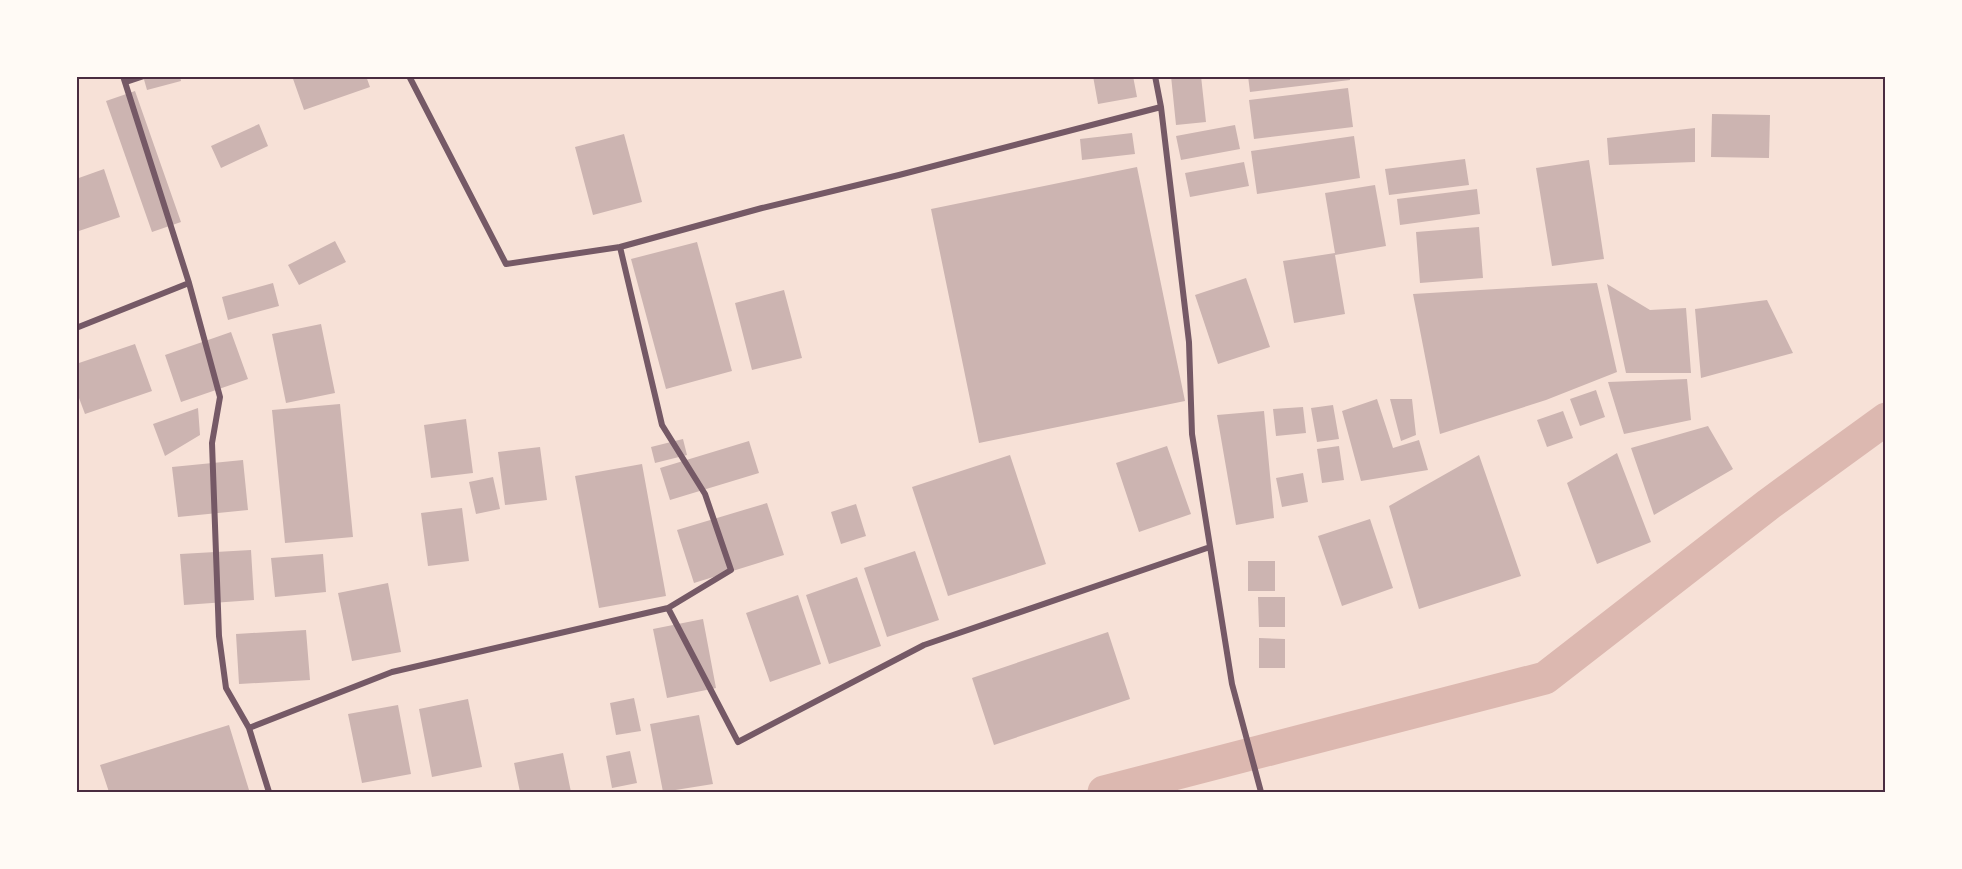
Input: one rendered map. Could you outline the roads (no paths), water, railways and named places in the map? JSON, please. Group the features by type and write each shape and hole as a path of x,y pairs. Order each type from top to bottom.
{"street":[{"path":"144,76 124,79 189,283 220,397 212,443 219,636 226,688 249,728 269,792"},
{"path":"409,76 506,264 620,247 762,208 1161,107"},
{"path":"1155,76 1161,107 1189,342 1192,434 1232,684 1261,792"},
{"path":"249,728 392,672 668,608 731,570 705,494 662,425 620,247"},
{"path":"76,328 189,283"},
{"path":"668,608 738,742 924,645 1210,547"}],"waterway":[{"path":"1104,792 1545,678 1769,504 1886,419"}]}
